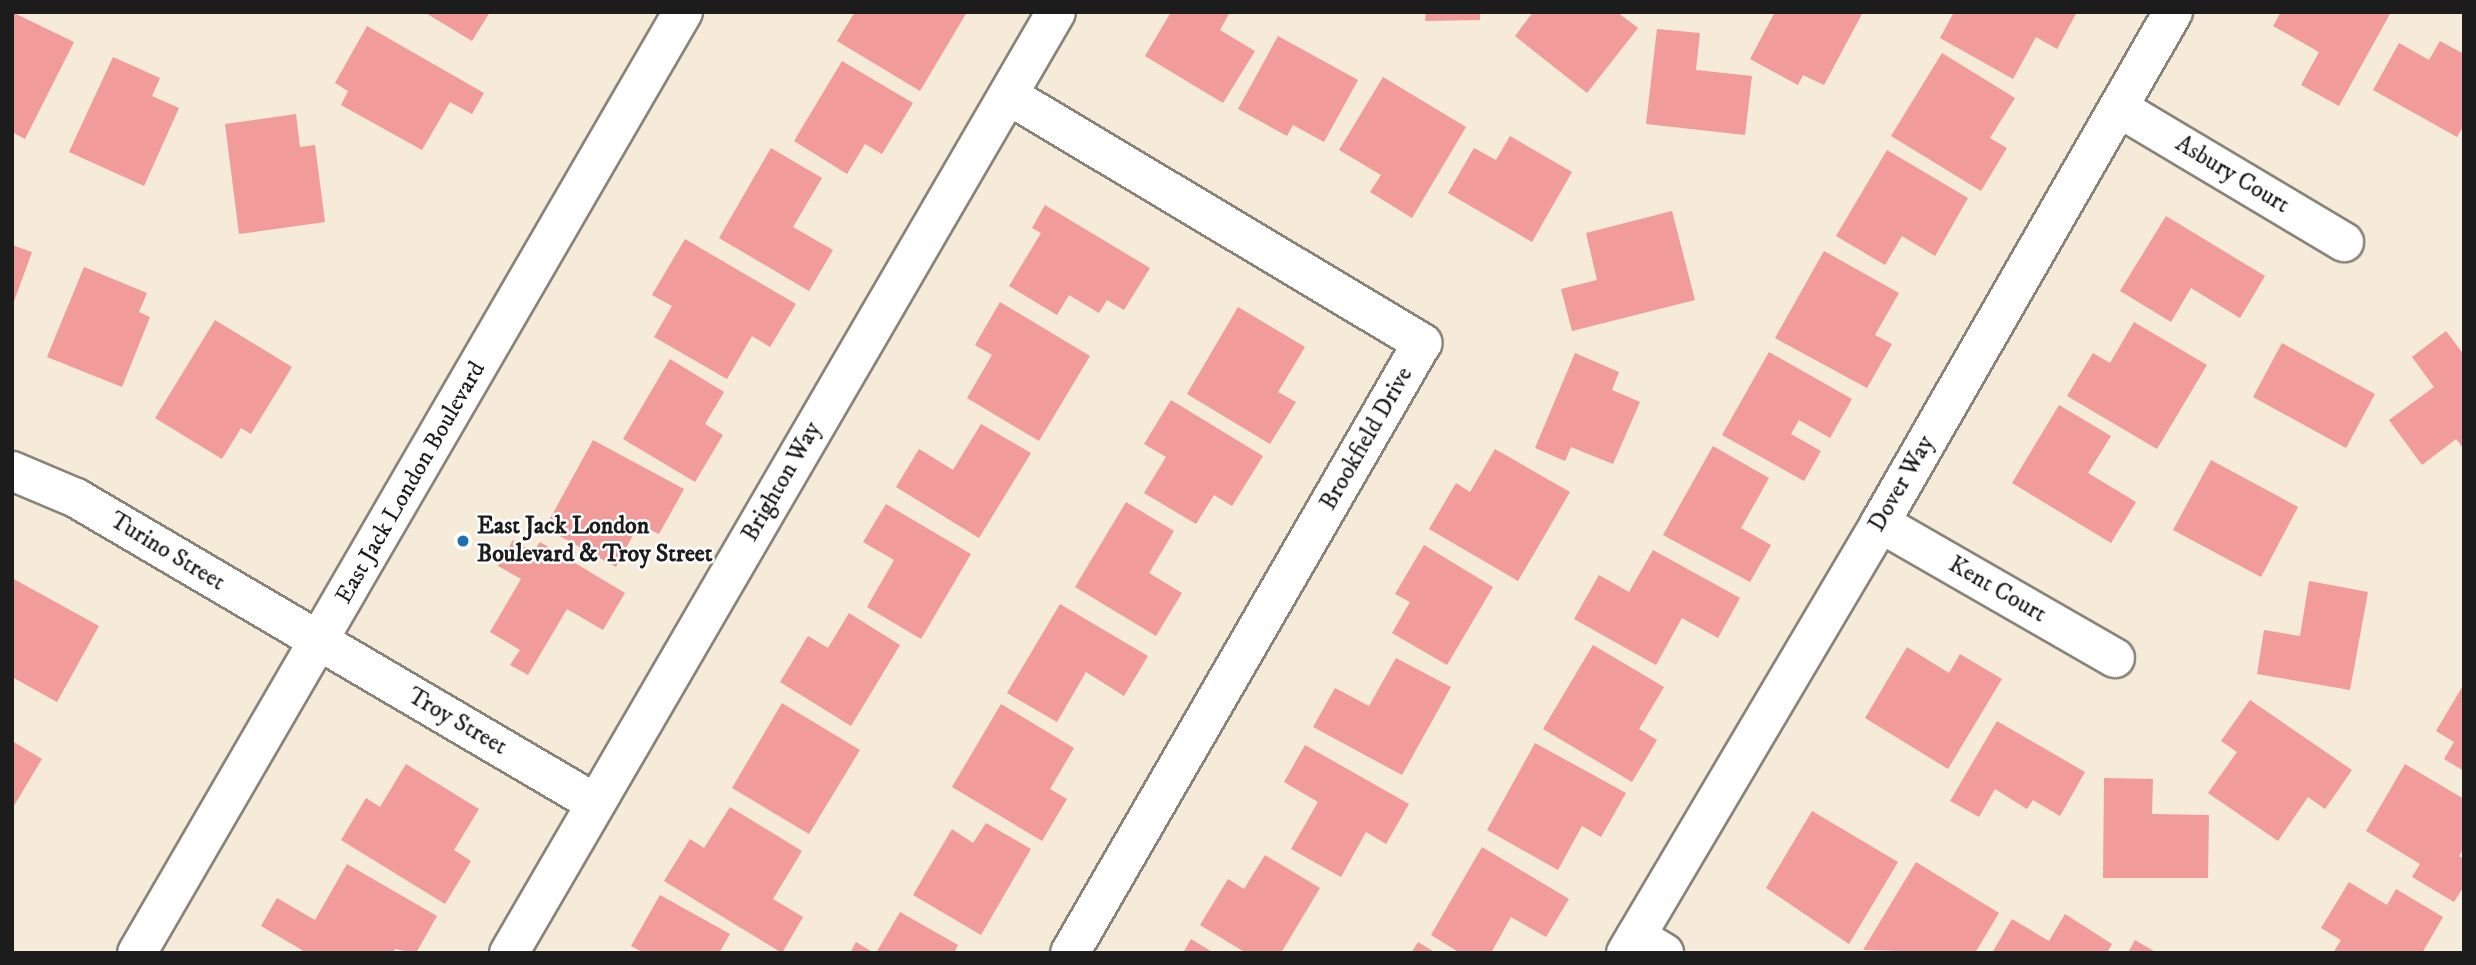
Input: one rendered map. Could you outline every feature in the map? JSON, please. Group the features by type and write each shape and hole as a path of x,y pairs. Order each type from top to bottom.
{"street":[{"name":"East Jack London Boulevard","path":"137,953 683,12"},
{"name":"Brighton Way","path":"509,953 1056,12"},
{"name":"Dover Way","path":"1642,947 1880,523 2173,12"},
{"name":"Brookfield Drive","path":"1008,95 1422,343 1070,953"},
{"name":"Asbury Court","path":"2119,108 2344,242"},
{"name":"Turino Street","path":"12,471 76,498 318,642"},
{"name":"Kent Court","path":"1880,523 2115,658"},
{"name":"Troy Street","path":"318,642 595,803"}],"building":[{"path":"12,12 74,42 25,139 12,132"},
{"path":"424,12 490,12 472,41"},
{"path":"855,12 967,12 920,91 837,41"},
{"path":"1171,12 1230,12 1220,30 1255,51 1223,103 1145,56"},
{"path":"1426,12 1480,12 1480,20 1425,21"},
{"path":"1533,12 1617,12 1638,28 1587,93 1515,36"},
{"path":"1775,12 1863,12 1824,85 1803,75 1798,85 1750,59"},
{"path":"1954,12 2077,12 2057,49 2036,37 2013,79 1940,38"},
{"path":"2281,12 2391,12 2339,106 2301,85 2319,52 2273,26"},
{"path":"367,26 484,93 472,114 450,102 422,150 341,105 348,91 335,83"},
{"path":"1657,29 1700,33 1696,70 1752,76 1745,135 1646,124"},
{"path":"1278,36 1358,80 1324,142 1293,125 1287,136 1238,109"},
{"path":"2440,41 2464,54 2464,125 2457,137 2373,90 2399,43 2429,60"},
{"path":"1942,53 2015,98 1990,138 2007,148 1981,191 1891,136"},
{"path":"113,57 160,78 152,96 179,108 144,186 69,152"},
{"path":"842,61 913,103 882,154 865,144 847,174 794,141"},
{"path":"1383,77 1466,127 1412,218 1370,192 1381,175 1339,150"},
{"path":"296,114 300,147 315,145 325,222 239,234 225,124"},
{"path":"1510,136 1572,172 1532,242 1448,193 1474,148 1496,160"},
{"path":"771,148 822,178 793,227 833,250 809,291 719,238"},
{"path":"1887,150 1968,198 1935,256 1902,236 1885,265 1836,236"},
{"path":"1045,205 1150,268 1124,310 1107,300 1099,313 1069,295 1057,315 1009,286 1041,233 1032,228"},
{"path":"1672,211 1695,300 1572,331 1561,289 1597,280 1586,233"},
{"path":"2166,216 2265,276 2240,318 2191,288 2171,322 2120,291"},
{"path":"685,239 796,304 770,347 752,336 727,379 654,337 672,306 652,295"},
{"path":"12,245 32,252 13,304 12,304"},
{"path":"1824,251 1899,293 1875,335 1892,344 1867,388 1775,338"},
{"path":"84,267 147,293 139,312 150,317 122,387 47,357"},
{"path":"1000,302 1090,356 1039,441 967,398 992,355 975,345"},
{"path":"1238,307 1305,347 1278,392 1296,402 1270,444 1187,394"},
{"path":"215,320 292,367 251,434 241,428 222,459 155,418"},
{"path":"2134,322 2207,365 2157,449 2067,396 2093,353 2110,363"},
{"path":"2446,331 2464,355 2464,449 2456,439 2422,465 2389,420 2434,387 2412,357"},
{"path":"2282,343 2375,394 2346,448 2253,397"},
{"path":"1769,352 1852,399 1830,438 1799,420 1791,434 1821,451 1804,481 1722,435"},
{"path":"1575,353 1619,372 1612,390 1640,402 1613,464 1571,447 1565,461 1535,448"},
{"path":"670,359 724,392 705,424 723,435 695,482 623,439"},
{"path":"1171,400 1263,456 1232,506 1214,495 1196,524 1144,493 1166,457 1144,444"},
{"path":"2059,405 2111,436 2088,473 2136,502 2111,543 2012,483"},
{"path":"981,424 1031,453 979,538 896,487 919,449 953,470"},
{"path":"593,440 684,489 659,534 639,524 616,567 545,528"},
{"path":"1713,446 1769,478 1741,528 1771,545 1750,582 1663,535"},
{"path":"1495,449 1570,492 1518,581 1429,529 1456,483 1470,492"},
{"path":"2211,460 2298,507 2261,577 2173,530"},
{"path":"1126,502 1174,531 1149,573 1182,593 1156,636 1075,587"},
{"path":"886,504 971,554 921,639 867,607 894,560 863,542"},
{"path":"513,540 533,552 540,542 625,593 603,630 567,609 528,675 510,665 520,650 490,632 521,579 498,566"},
{"path":"1424,545 1493,587 1447,665 1392,633 1410,602 1395,594"},
{"path":"1653,550 1740,598 1718,638 1682,618 1656,665 1574,619 1599,575 1629,592"},
{"path":"12,578 99,626 57,702 12,677"},
{"path":"2309,581 2368,592 2350,690 2257,674 2264,630 2300,636"},
{"path":"1060,604 1148,656 1124,696 1086,672 1057,722 1007,693"},
{"path":"849,613 900,645 851,726 780,682 808,636 828,648"},
{"path":"1593,645 1664,687 1639,729 1657,740 1632,782 1543,729"},
{"path":"1907,647 1949,673 1960,654 2002,679 1948,769 1865,718"},
{"path":"1396,658 1451,687 1402,775 1313,727 1335,688 1369,706"},
{"path":"2464,684 2464,771 2444,759 2454,742 2436,731"},
{"path":"2250,700 2352,770 2325,809 2308,797 2278,841 2208,793 2237,752 2221,741"},
{"path":"782,703 860,750 809,834 732,788"},
{"path":"1001,704 1074,748 1050,789 1067,799 1042,841 952,787"},
{"path":"1997,721 2085,772 2060,816 2033,800 2027,809 1995,789 1979,817 1950,801"},
{"path":"12,741 42,759 12,809"},
{"path":"1535,743 1626,793 1601,837 1582,826 1558,870 1487,830"},
{"path":"1305,745 1409,804 1386,844 1366,832 1341,877 1291,849 1318,802 1284,782"},
{"path":"406,764 479,809 454,850 471,861 445,904 341,840 366,798 380,807"},
{"path":"2405,764 2464,799 2464,848 2459,856 2464,859 2464,886 2454,902 2412,877 2420,864 2366,831"},
{"path":"2104,778 2153,779 2152,814 2209,815 2208,878 2103,878"},
{"path":"730,807 802,851 773,899 803,917 782,953 664,881 690,839 704,848"},
{"path":"1812,811 1898,862 1849,944 1766,888"},
{"path":"986,823 1031,849 981,935 913,895 952,829 973,843"},
{"path":"1482,847 1569,899 1546,937 1511,917 1491,953 1460,953 1431,935"},
{"path":"1265,855 1320,888 1281,953 1246,953 1200,925 1228,879 1244,889"},
{"path":"1916,862 1999,913 1975,953 1863,950"},
{"path":"347,864 437,916 416,953 395,949 393,953 307,953 261,926 277,898 315,920"},
{"path":"2349,882 2387,905 2396,889 2443,917 2422,953 2333,953 2341,940 2321,928"},
{"path":"660,895 730,934 719,953 644,953 631,946"},
{"path":"900,912 958,945 954,953 876,953"},
{"path":"2065,914 2112,944 2107,953 1992,953 2012,919 2049,941"},
{"path":"1191,939 1214,953 1183,953"},
{"path":"2135,940 2157,953 2128,953"},
{"path":"856,942 874,953 850,953"},
{"path":"1418,942 1436,953 1411,953"}],"place":[{"name":"East Jack London Boulevard & Troy Street","path":"463,541"}]}
